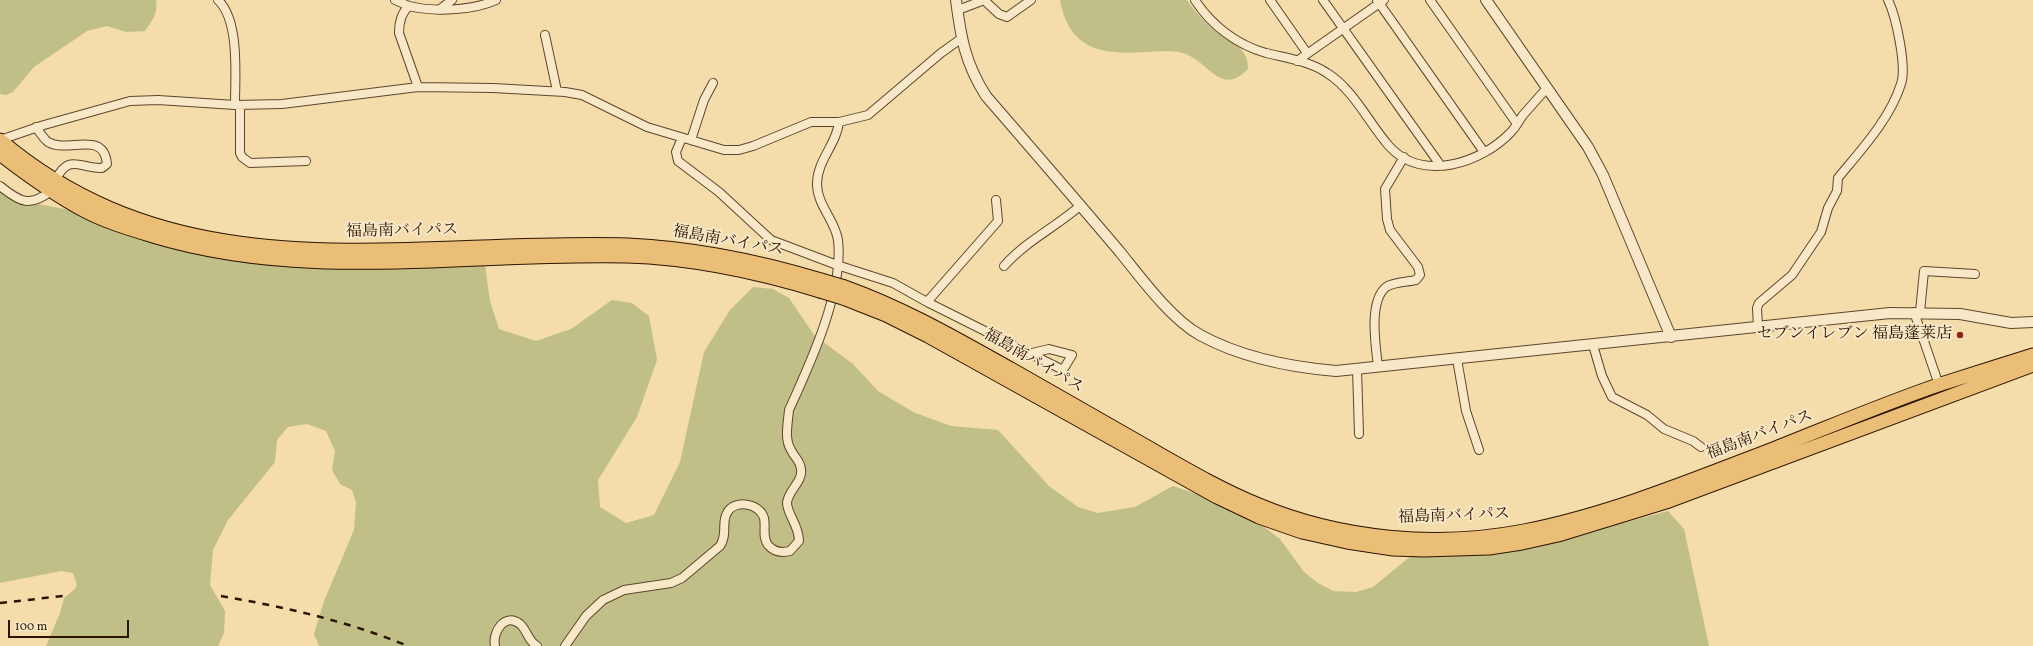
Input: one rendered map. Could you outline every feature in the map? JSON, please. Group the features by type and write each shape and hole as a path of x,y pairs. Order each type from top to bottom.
{"highway":[{"name":"福島南バイパス","path":"4,139 53,186"},
{"name":"福島南バイパス","path":"0,154 53,186 113,211 144,222 197,236 248,245 290,249 339,250 571,245 661,247 736,258 844,293 886,303 928,323 1175,462 1258,505 1308,522 1345,530 1392,537 1424,538 1487,536 1557,524 1668,489 1939,385 2033,355"},
{"name":"福島南バイパス","path":"844,293 928,336 1217,497 1259,517 1302,532 1347,542 1393,548 1424,550 1489,548 1558,535 1669,501 2033,366"}],"street":[{"path":"218,0 227,12 232,29 240,153 246,161 250,163 306,161"},
{"path":"395,0 409,6 422,9 440,10 463,8 496,0"},
{"path":"440,10 452,0"},
{"path":"1031,0 1007,17 999,14 984,0 957,5 962,38 970,67 986,96 1176,316 1200,335 1229,348 1284,365 1336,371 1457,360 1890,313 1917,312 1960,314 2011,323 2033,322"},
{"path":"1195,0 1215,24 1234,38 1256,50 1296,61 1326,72 1343,86 1390,147 1404,157 1421,164 1441,166 1457,164 1492,148 1511,132 1547,88"},
{"path":"1270,0 1307,53"},
{"path":"1323,0 1441,166"},
{"path":"1430,0 1517,124"},
{"path":"1486,0 1584,141 1603,175 1671,336"},
{"path":"1758,327 1757,308 1759,303 1792,275 1802,262 1809,248 1821,232 1828,208 1837,191 1838,178 1890,109 1902,83 1900,44 1896,21 1888,0"},
{"path":"1296,61 1380,1 1484,152"},
{"path":"409,6 401,17 399,33 418,87"},
{"path":"545,36 557,91"},
{"path":"4,139 36,127 130,101 158,100 237,105 282,104 418,87 493,88 557,91 586,96 647,128 724,150 739,150 753,146 811,122 839,122 860,118 873,112 941,53 962,38"},
{"path":"691,140 704,100 713,83"},
{"path":"565,646 586,616 603,600 624,590 671,583 687,573 720,546 724,539 726,514 731,508 741,504 749,505 758,509 764,518 764,532 767,544 775,551 790,551 799,541 797,527 787,504 789,495 802,474 799,461 790,449 787,440 789,410 822,329 834,289 837,265 837,234 822,206 817,184 821,162 831,143 839,122"},
{"path":"0,186 23,200 32,202 40,200 53,186 63,169 72,163 102,168 107,164 106,156 103,150 93,145 58,145 49,142 36,127"},
{"path":"682,138 676,152 678,161 719,192 771,240 837,265 886,280 927,302 1032,353"},
{"path":"1378,368 1375,312 1380,297 1387,287 1416,280 1420,275 1418,267 1390,230 1387,219 1384,189 1404,157"},
{"path":"927,302 998,221 996,200"},
{"path":"1004,266 1025,244 1062,221 1081,205"},
{"path":"1939,385 1917,312 1924,271 1975,274"},
{"path":"1593,345 1602,376 1612,397 1647,415 1664,429 1693,441 1701,447"},
{"path":"1457,360 1466,411 1479,450"},
{"path":"1357,369 1359,434"},
{"path":"495,646 494,635 499,626 506,622 512,621 519,623 537,646"}],"green space":[{"path":"0,0 156,0 156,9 154,16 145,31 126,32 107,26 87,31 34,67 13,92 6,95 0,94"},
{"path":"1060,0 1187,0 1209,26 1235,44 1245,54 1248,69 1238,77 1229,80 1214,74 1189,55 1179,52 1114,52 1089,46 1079,39 1071,29 1064,16"},
{"path":"0,189 22,201 70,210 171,240 484,258 490,301 499,329 536,341 571,329 612,300 632,303 649,316 657,360 637,417 598,480 600,507 626,523 654,515 680,462 704,352 730,310 753,287 773,289 789,298 814,335 853,364 878,391 913,412 951,426 998,430 1049,486 1078,507 1098,513 1135,507 1173,486 1239,508 1280,539 1304,572 1318,583 1333,591 1356,592 1373,587 1417,551 1569,537 1668,511 1684,529 1709,646 319,646 314,634 324,601 354,530 356,502 352,490 340,484 332,470 335,451 326,431 307,424 288,427 277,440 275,462 228,520 213,550 210,585 225,611 224,633 218,646 46,646 60,613 64,598 75,589 77,585 73,573 61,571 0,583"}],"railway":[{"path":"0,603 63,596"},
{"path":"221,596 269,605 339,622 408,646"}],"place":[{"name":"セブンイレブン 福島蓬莱店","path":"1960,335"}]}
